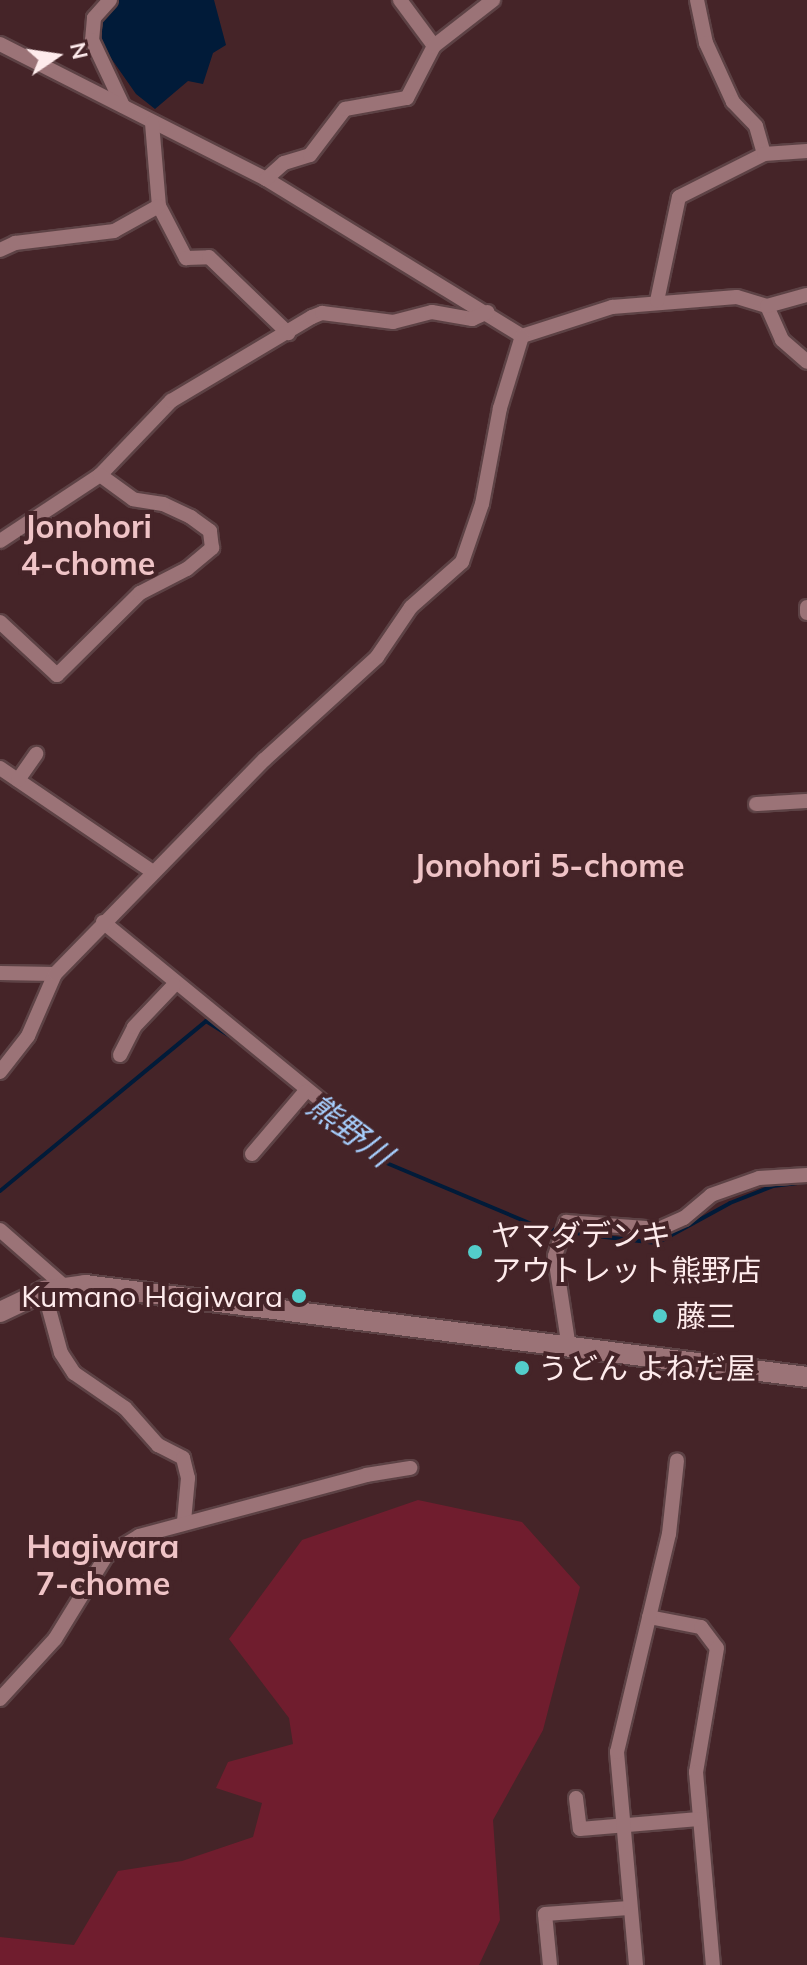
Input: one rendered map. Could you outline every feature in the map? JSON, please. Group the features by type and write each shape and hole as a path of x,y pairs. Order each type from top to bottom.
{"main road":[{"path":"0,1312 54,1288 200,1297 807,1377"}],"street":[{"path":"110,0 94,18 92,40 123,106"},
{"path":"400,0 434,46"},
{"path":"266,179 284,163 310,155 345,109 407,98 434,46 493,0"},
{"path":"697,0 706,43 733,102 756,126 764,154"},
{"path":"0,44 266,179 488,312 522,336"},
{"path":"152,123 159,206 186,258 209,257 288,333"},
{"path":"657,301 679,197 764,154 807,151"},
{"path":"0,250 15,243 114,231 159,206"},
{"path":"522,336 612,307 737,297 767,306 807,295"},
{"path":"767,306 782,340 807,362"},
{"path":"0,541 100,475 171,401 322,313 393,322 432,312 472,319 488,312"},
{"path":"0,1072 28,1036 55,974 153,872 377,657 411,607 462,562 482,504 500,408 522,336"},
{"path":"0,622 57,675 140,593 187,569 212,548 210,531 191,517 163,504 133,499 100,475"},
{"path":"18,780 36,754"},
{"path":"0,768 153,872"},
{"path":"756,804 807,801"},
{"path":"103,922 174,985 379,1148"},
{"path":"0,973 55,974"},
{"path":"120,1055 134,1027 174,985"},
{"path":"252,1154 305,1092"},
{"path":"569,1348 555,1256 566,1222 659,1229 684,1218 711,1195 759,1178 807,1175"},
{"path":"0,1230 54,1288 61,1353 74,1373 125,1408 158,1445 183,1458 188,1478 184,1521"},
{"path":"636,1965 617,1752 669,1534 677,1460"},
{"path":"0,1699 55,1639 106,1556 139,1536 184,1521 410,1468"},
{"path":"649,1617 701,1627 717,1648 696,1772 713,1965"},
{"path":"576,1798 580,1829 699,1819"},
{"path":"550,1965 545,1914 629,1908"}],"shaded area":[{"path":"418,1500 522,1522 580,1587 543,1730 493,1820 500,1920 479,1965 0,1965 0,1937 74,1945 118,1871 182,1861 253,1837 262,1803 216,1788 228,1762 293,1744 289,1718 229,1639 302,1540"}],"water":[{"path":"119,0 214,0 226,45 213,53 203,84 188,81 155,109 136,94 99,41 103,16"}],"waterway":[{"name":"熊野川","path":"0,1191 206,1021 235,1039"},
{"name":"熊野川","path":"307,1098 377,1159 536,1226 588,1235 657,1243 730,1203 773,1186 806,1182"}],"place":[{"name":"ヤマダデンキ アウトレット熊野店","path":"475,1252"},
{"name":"Kumano Hagiwara","path":"299,1296"},
{"name":"藤三","path":"660,1316"},
{"name":"うどん よねだ屋","path":"522,1368"}],"district":[{"name":"Jonohori 4-chome","path":"88,546"},
{"name":"Jonohori 5-chome","path":"549,865"},
{"name":"Hagiwara 7-chome","path":"103,1566"}]}
